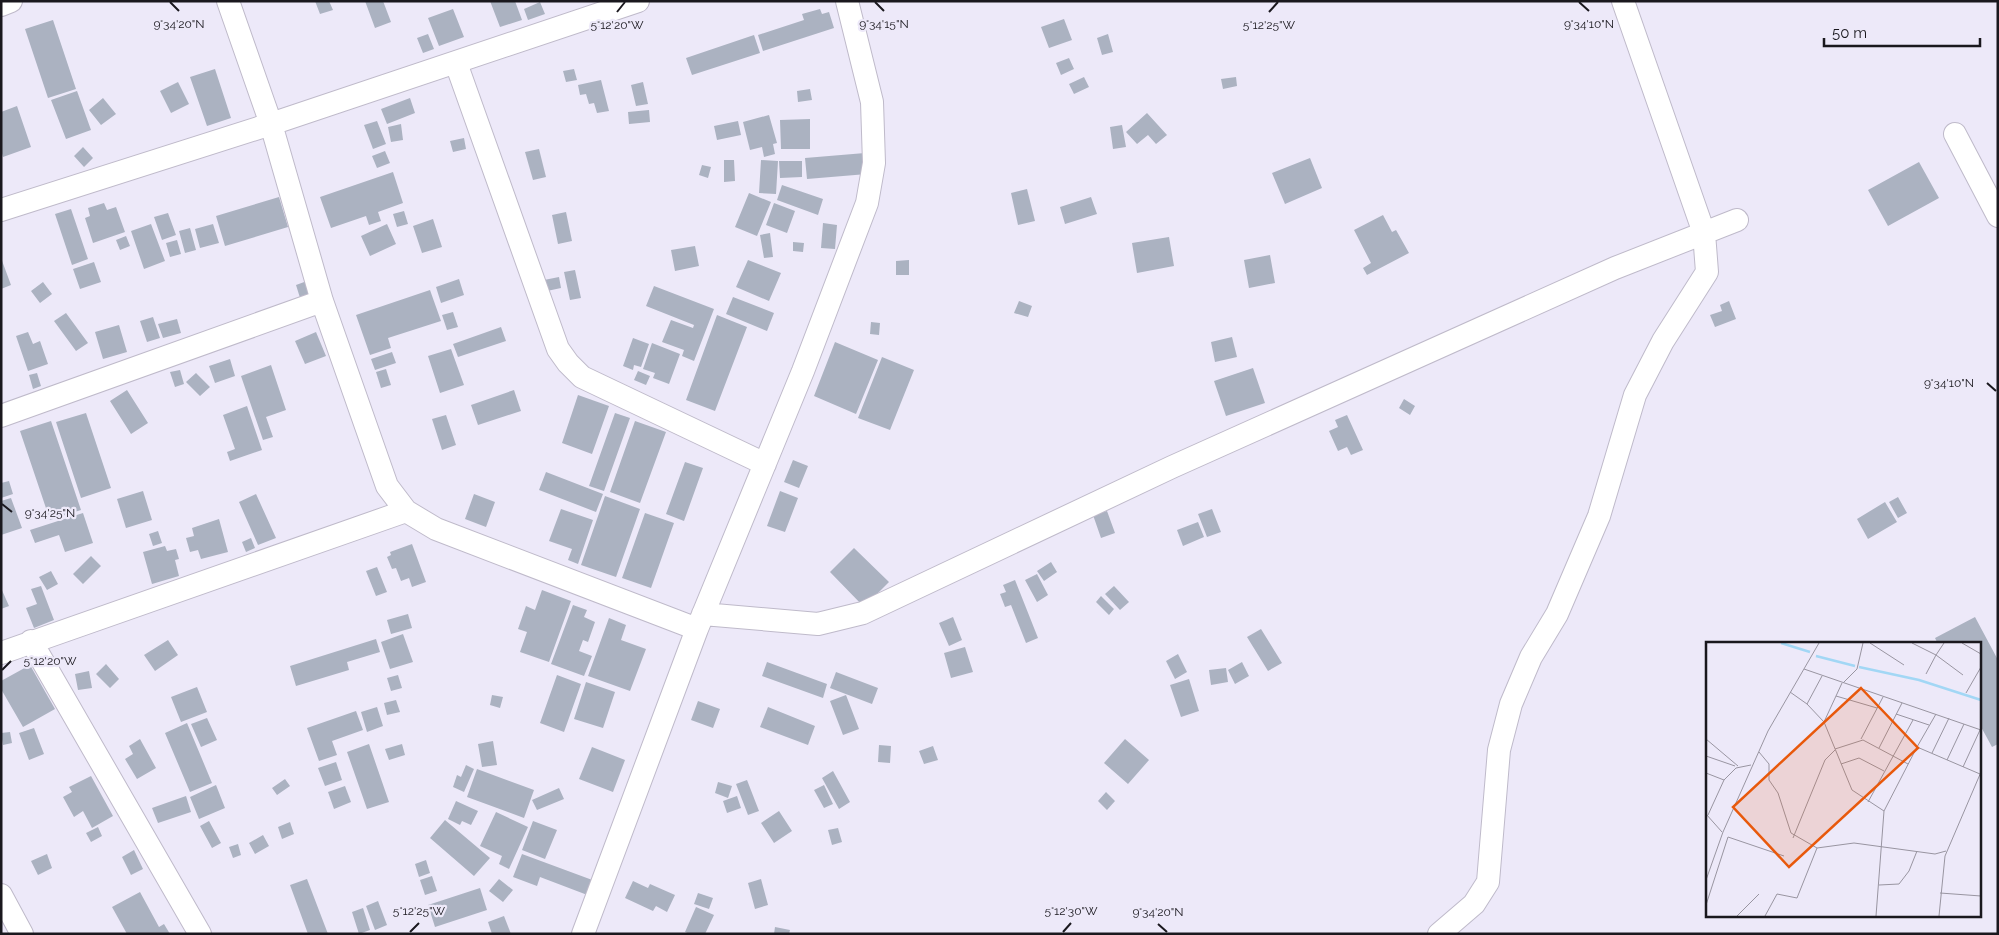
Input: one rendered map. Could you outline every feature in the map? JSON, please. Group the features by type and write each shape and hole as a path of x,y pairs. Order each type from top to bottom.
{"street":[{"path":"1,5 11,1"},
{"path":"228,1 272,124 322,300 387,486 406,511 436,529 700,622 818,624 863,613 1181,463 1615,268 1737,220"},
{"path":"1,210 272,124 638,1"},
{"path":"583,934 700,622 806,361 868,195 874,163 872,102 847,1"},
{"path":"1438,934 1474,904 1488,882 1499,750 1511,704 1531,657 1557,614 1599,516 1635,395 1663,341 1707,272 1704,233 1623,1"},
{"path":"456,63 558,348 568,364 582,377 764,464"},
{"path":"1955,134 1998,216"},
{"path":"1,416 322,300"},
{"path":"1,653 406,511"},
{"path":"31,641 200,934"},
{"path":"1,895 22,934"}],"building":[{"path":"315,1 329,1 333,10 320,14"},
{"path":"365,1 383,1 391,22 375,28"},
{"path":"490,1 515,1 522,20 500,27"},
{"path":"540,2 545,14 528,20 524,9"},
{"path":"453,9 464,37 439,46 428,18"},
{"path":"820,9 822,14 829,12 834,28 763,51 758,35 804,20 802,14"},
{"path":"1064,19 1072,40 1049,48 1041,27"},
{"path":"53,20 76,89 48,98 25,29"},
{"path":"428,34 434,49 423,53 417,38"},
{"path":"1108,34 1113,52 1102,55 1097,38"},
{"path":"754,35 760,53 692,75 686,58"},
{"path":"1069,58 1074,69 1061,75 1056,63"},
{"path":"215,69 231,118 207,126 190,77"},
{"path":"574,69 577,80 566,82 563,71"},
{"path":"1084,77 1089,87 1074,94 1069,84"},
{"path":"1236,77 1237,86 1223,89 1221,79"},
{"path":"601,80 609,111 597,113 594,103 589,104 586,94 580,95 578,85"},
{"path":"178,82 189,104 171,113 160,91"},
{"path":"643,82 648,104 636,106 631,85"},
{"path":"810,89 812,100 798,102 797,91"},
{"path":"77,91 91,130 66,139 51,100"},
{"path":"103,98 116,114 101,125 89,110"},
{"path":"410,98 415,113 387,124 381,109"},
{"path":"17,106 31,147 3,157 1,150 1,112"},
{"path":"649,110 650,122 629,124 628,112"},
{"path":"1147,113 1167,135 1156,144 1148,135 1137,144 1126,132"},
{"path":"769,115 777,143 773,144 775,154 764,157 762,147 750,150 743,122"},
{"path":"810,119 810,149 781,149 780,120"},
{"path":"377,121 386,144 373,149 364,125"},
{"path":"738,121 741,135 717,140 714,126"},
{"path":"401,124 403,140 391,142 388,127"},
{"path":"1122,125 1126,147 1113,149 1110,127"},
{"path":"464,138 466,149 453,152 450,141"},
{"path":"83,147 93,158 84,167 74,156"},
{"path":"539,149 546,177 533,180 525,152"},
{"path":"385,151 390,163 377,168 372,156"},
{"path":"865,153 867,174 807,179 805,158"},
{"path":"1310,158 1322,188 1285,204 1272,173"},
{"path":"724,160 734,160 735,181 724,182"},
{"path":"761,160 778,161 776,194 759,193"},
{"path":"779,161 802,161 802,177 780,178"},
{"path":"1919,162 1939,198 1888,226 1868,190"},
{"path":"702,165 711,167 708,178 699,175"},
{"path":"393,172 403,203 378,212 381,221 369,225 366,216 331,228 320,197"},
{"path":"782,185 823,199 818,215 777,200"},
{"path":"1027,189 1035,221 1018,225 1011,193"},
{"path":"749,193 771,202 757,236 735,227"},
{"path":"279,197 288,227 225,246 216,216"},
{"path":"1091,197 1097,214 1065,224 1060,207"},
{"path":"104,203 107,210 116,207 125,232 93,243 85,218 90,216 88,208"},
{"path":"774,203 795,211 787,233 766,225"},
{"path":"71,209 88,259 72,265 55,214"},
{"path":"404,211 408,224 397,227 393,214"},
{"path":"566,212 572,241 558,244 552,215"},
{"path":"168,213 176,235 162,240 154,217"},
{"path":"1383,215 1392,232 1396,230 1409,253 1367,275 1363,268 1371,263 1354,230"},
{"path":"433,219 442,247 422,253 413,226"},
{"path":"823,223 837,225 835,249 821,248"},
{"path":"151,224 165,261 144,269 131,231"},
{"path":"213,224 219,243 200,248 195,229"},
{"path":"387,224 396,244 370,256 361,236"},
{"path":"190,228 196,250 185,253 179,231"},
{"path":"770,233 773,257 764,258 760,235"},
{"path":"126,236 130,246 120,250 116,240"},
{"path":"1169,237 1174,266 1137,273 1132,243"},
{"path":"177,240 181,254 170,257 166,243"},
{"path":"793,242 804,243 803,252 793,251"},
{"path":"695,246 699,266 675,271 671,250"},
{"path":"1270,255 1275,283 1249,288 1244,260"},
{"path":"1,258 11,285 1,289"},
{"path":"748,260 781,273 769,301 736,287"},
{"path":"909,260 909,275 896,275 896,261"},
{"path":"94,262 101,282 80,289 73,269"},
{"path":"575,270 581,298 570,300 564,272"},
{"path":"559,277 561,288 547,291 544,280"},
{"path":"459,279 464,295 441,303 436,287"},
{"path":"307,281 312,297 301,301 296,285"},
{"path":"43,282 52,294 40,303 31,291"},
{"path":"654,286 714,309 694,361 682,356 684,350 662,342 671,320 693,328 694,325 646,306"},
{"path":"430,290 441,321 388,338 391,348 370,355 356,315"},
{"path":"733,297 774,313 767,331 726,314"},
{"path":"1019,301 1032,306 1028,317 1014,313"},
{"path":"1729,301 1736,319 1715,327 1710,315 1722,311 1720,305"},
{"path":"453,312 458,327 447,330 442,315"},
{"path":"66,313 88,343 76,351 54,321"},
{"path":"717,315 747,327 715,411 686,400"},
{"path":"153,317 160,338 147,342 140,321"},
{"path":"177,319 181,333 163,338 158,324"},
{"path":"871,322 880,323 879,335 870,334"},
{"path":"119,325 127,352 103,359 95,332"},
{"path":"501,327 506,341 458,357 453,344"},
{"path":"28,332 33,344 40,341 48,364 28,371 16,336"},
{"path":"316,332 326,356 305,364 295,341"},
{"path":"1232,337 1237,357 1215,362 1211,342"},
{"path":"633,338 649,344 641,367 634,365 633,370 623,366"},
{"path":"835,342 878,360 856,414 814,396"},
{"path":"652,343 680,354 669,384 653,378 655,373 643,369"},
{"path":"451,349 464,385 440,393 428,356"},
{"path":"392,352 396,363 375,370 371,359"},
{"path":"882,357 914,370 890,430 858,418"},
{"path":"230,359 235,376 215,383 209,366"},
{"path":"271,365 286,410 266,417 273,437 263,440 241,376"},
{"path":"1253,368 1265,403 1226,416 1214,381"},
{"path":"386,369 391,385 381,388 376,372"},
{"path":"180,370 184,384 175,387 170,372"},
{"path":"638,371 650,376 646,385 634,380"},
{"path":"37,373 41,386 33,389 29,375"},
{"path":"196,373 210,387 200,396 186,382"},
{"path":"127,390 148,423 131,434 110,401"},
{"path":"514,390 521,411 478,425 471,405"},
{"path":"578,395 609,406 592,454 562,443"},
{"path":"1404,399 1415,406 1410,415 1399,408"},
{"path":"247,406 262,450 230,461 227,452 235,449 223,415"},
{"path":"86,413 111,488 81,498 56,422"},
{"path":"615,413 630,418 604,491 589,486"},
{"path":"446,415 456,445 442,450 432,419"},
{"path":"1347,415 1363,450 1351,455 1347,447 1338,451 1329,431 1338,427 1335,420"},
{"path":"51,421 81,510 50,520 20,431"},
{"path":"635,421 666,432 640,503 610,492"},
{"path":"793,460 808,466 799,488 784,482"},
{"path":"685,462 703,468 684,521 666,514"},
{"path":"546,472 603,494 596,512 539,490"},
{"path":"9,481 13,494 1,498 1,483"},
{"path":"143,491 152,520 126,528 117,499"},
{"path":"780,491 798,498 785,532 767,526"},
{"path":"256,494 276,538 258,545 239,502"},
{"path":"474,494 495,502 486,527 465,519"},
{"path":"605,496 640,509 616,577 581,565"},
{"path":"1898,497 1907,513 1898,518 1889,502"},
{"path":"11,498 22,528 1,535 1,501"},
{"path":"1885,502 1897,522 1868,539 1857,519"},
{"path":"561,509 593,520 578,564 568,560 572,549 549,541"},
{"path":"1212,509 1221,532 1207,537 1198,514"},
{"path":"1107,511 1115,533 1101,538 1093,515"},
{"path":"83,513 93,543 65,552 59,535 35,543 30,530"},
{"path":"645,513 674,523 651,588 622,578"},
{"path":"219,519 228,552 201,559 198,550 190,552 186,538 194,536 192,528"},
{"path":"1198,522 1204,537 1183,546 1177,530"},
{"path":"158,531 162,543 153,546 149,534"},
{"path":"251,538 255,548 246,552 242,542"},
{"path":"412,544 426,582 412,587 409,578 401,581 396,568 392,569 387,557 391,555 390,552"},
{"path":"165,546 167,551 176,549 179,559 175,560 179,576 152,584 143,552"},
{"path":"854,548 889,582 864,607 830,572"},
{"path":"91,556 101,566 83,584 73,574"},
{"path":"1051,562 1057,572 1044,581 1037,571"},
{"path":"377,567 387,592 376,596 366,571"},
{"path":"51,571 58,584 47,590 39,577"},
{"path":"1037,574 1048,595 1037,602 1025,580"},
{"path":"1015,580 1038,638 1026,643 1011,605 1005,607 1000,594 1006,592 1003,585"},
{"path":"41,586 54,620 34,628 26,608 37,604 31,589"},
{"path":"1114,586 1129,602 1120,610 1105,594"},
{"path":"1,588 9,606 1,609"},
{"path":"542,590 571,601 549,662 520,652 527,632 518,629 526,606 535,610"},
{"path":"1101,596 1114,609 1109,615 1096,602"},
{"path":"573,605 587,610 584,617 595,622 588,642 583,640 579,651 592,656 584,676 551,664"},
{"path":"408,614 412,628 391,634 387,620"},
{"path":"953,617 962,640 949,646 939,623"},
{"path":"1975,617 1998,660 1998,744 1992,747 1982,729 1982,642 1937,642 1935,638"},
{"path":"609,618 626,625 621,640 646,649 630,691 588,676"},
{"path":"1261,629 1282,663 1268,671 1247,637"},
{"path":"403,634 413,662 390,669 381,642"},
{"path":"376,639 380,652 347,662 349,670 296,686 290,666"},
{"path":"168,640 178,655 155,671 144,655"},
{"path":"965,647 973,672 951,678 944,653"},
{"path":"1178,654 1187,672 1175,679 1166,661"},
{"path":"767,662 827,684 823,698 762,676"},
{"path":"1242,662 1249,676 1235,684 1228,670"},
{"path":"106,664 119,679 110,688 96,674"},
{"path":"30,665 55,709 23,727 1,689 1,681"},
{"path":"1226,668 1228,682 1211,685 1209,670"},
{"path":"89,671 92,688 78,690 75,674"},
{"path":"836,672 878,688 872,704 830,688"},
{"path":"398,675 402,688 391,691 387,678"},
{"path":"557,675 581,684 564,732 540,723"},
{"path":"1189,679 1199,711 1181,717 1170,685"},
{"path":"586,682 615,692 603,728 574,719"},
{"path":"197,687 207,712 181,722 171,697"},
{"path":"492,695 503,697 500,708 490,705"},
{"path":"846,695 859,729 843,735 830,701"},
{"path":"396,700 400,712 387,715 384,703"},
{"path":"698,701 720,709 713,728 691,720"},
{"path":"377,707 383,726 367,732 361,712"},
{"path":"768,707 815,726 808,745 760,727"},
{"path":"356,711 363,730 332,741 337,755 319,761 307,728"},
{"path":"207,718 217,740 201,747 191,724"},
{"path":"187,723 212,783 190,792 165,733"},
{"path":"34,728 44,754 29,760 19,733"},
{"path":"10,732 12,743 3,745 1,733"},
{"path":"140,739 156,768 137,779 125,759 133,754 129,746"},
{"path":"1125,739 1149,760 1128,784 1104,763"},
{"path":"493,741 497,765 482,767 478,744"},
{"path":"369,744 389,802 367,809 347,752"},
{"path":"402,744 405,755 389,760 385,749"},
{"path":"879,745 891,746 890,763 878,762"},
{"path":"933,746 938,760 924,764 919,751"},
{"path":"592,747 625,760 613,792 579,779"},
{"path":"336,762 342,780 325,786 318,768"},
{"path":"466,765 474,769 464,792 453,787 457,775 461,777"},
{"path":"477,769 534,790 524,818 467,797"},
{"path":"833,771 850,802 839,809 822,778"},
{"path":"91,776 113,816 92,828 83,811 74,817 63,797 72,792 69,787"},
{"path":"285,779 290,786 277,795 272,788"},
{"path":"747,780 759,811 748,815 736,784"},
{"path":"718,782 732,786 728,798 715,793"},
{"path":"216,785 225,808 199,819 190,797"},
{"path":"824,785 833,804 824,808 814,790"},
{"path":"345,786 351,802 334,809 328,792"},
{"path":"559,788 564,799 537,810 532,800"},
{"path":"1106,792 1115,801 1107,810 1098,801"},
{"path":"186,796 191,812 158,823 152,808"},
{"path":"737,796 741,808 727,813 723,801"},
{"path":"456,801 478,811 471,825 462,821 460,825 448,819"},
{"path":"779,811 792,831 774,843 761,823"},
{"path":"496,812 528,827 509,869 499,864 502,856 480,846"},
{"path":"445,820 490,858 474,876 430,838"},
{"path":"209,821 221,843 212,848 200,826"},
{"path":"533,821 557,830 545,859 522,850"},
{"path":"290,822 294,834 282,839 278,827"},
{"path":"98,827 102,836 91,842 86,833"},
{"path":"838,828 842,842 832,845 828,830"},
{"path":"263,835 269,846 255,854 249,843"},
{"path":"238,844 241,855 233,858 229,847"},
{"path":"134,850 143,869 131,875 122,857"},
{"path":"47,854 52,868 38,875 31,861"},
{"path":"522,854 595,881 590,896 540,877 537,886 513,877"},
{"path":"426,860 430,873 419,877 415,864"},
{"path":"432,876 437,891 425,895 420,880"},
{"path":"307,879 328,934 308,934 290,885"},
{"path":"499,879 513,890 503,902 489,891"},
{"path":"761,879 768,905 755,909 748,883"},
{"path":"633,881 648,888 650,884 675,895 667,912 656,906 653,911 625,898"},
{"path":"480,888 487,910 435,927 428,905"},
{"path":"140,892 159,927 164,924 170,934 127,934 112,907"},
{"path":"698,893 713,898 709,909 694,904"},
{"path":"378,901 387,925 375,930 366,906"},
{"path":"696,907 714,915 705,934 685,932"},
{"path":"363,908 370,930 359,934 352,912"},
{"path":"504,916 511,934 492,934 488,922"},
{"path":"775,927 790,930 789,934 774,934"}]}
